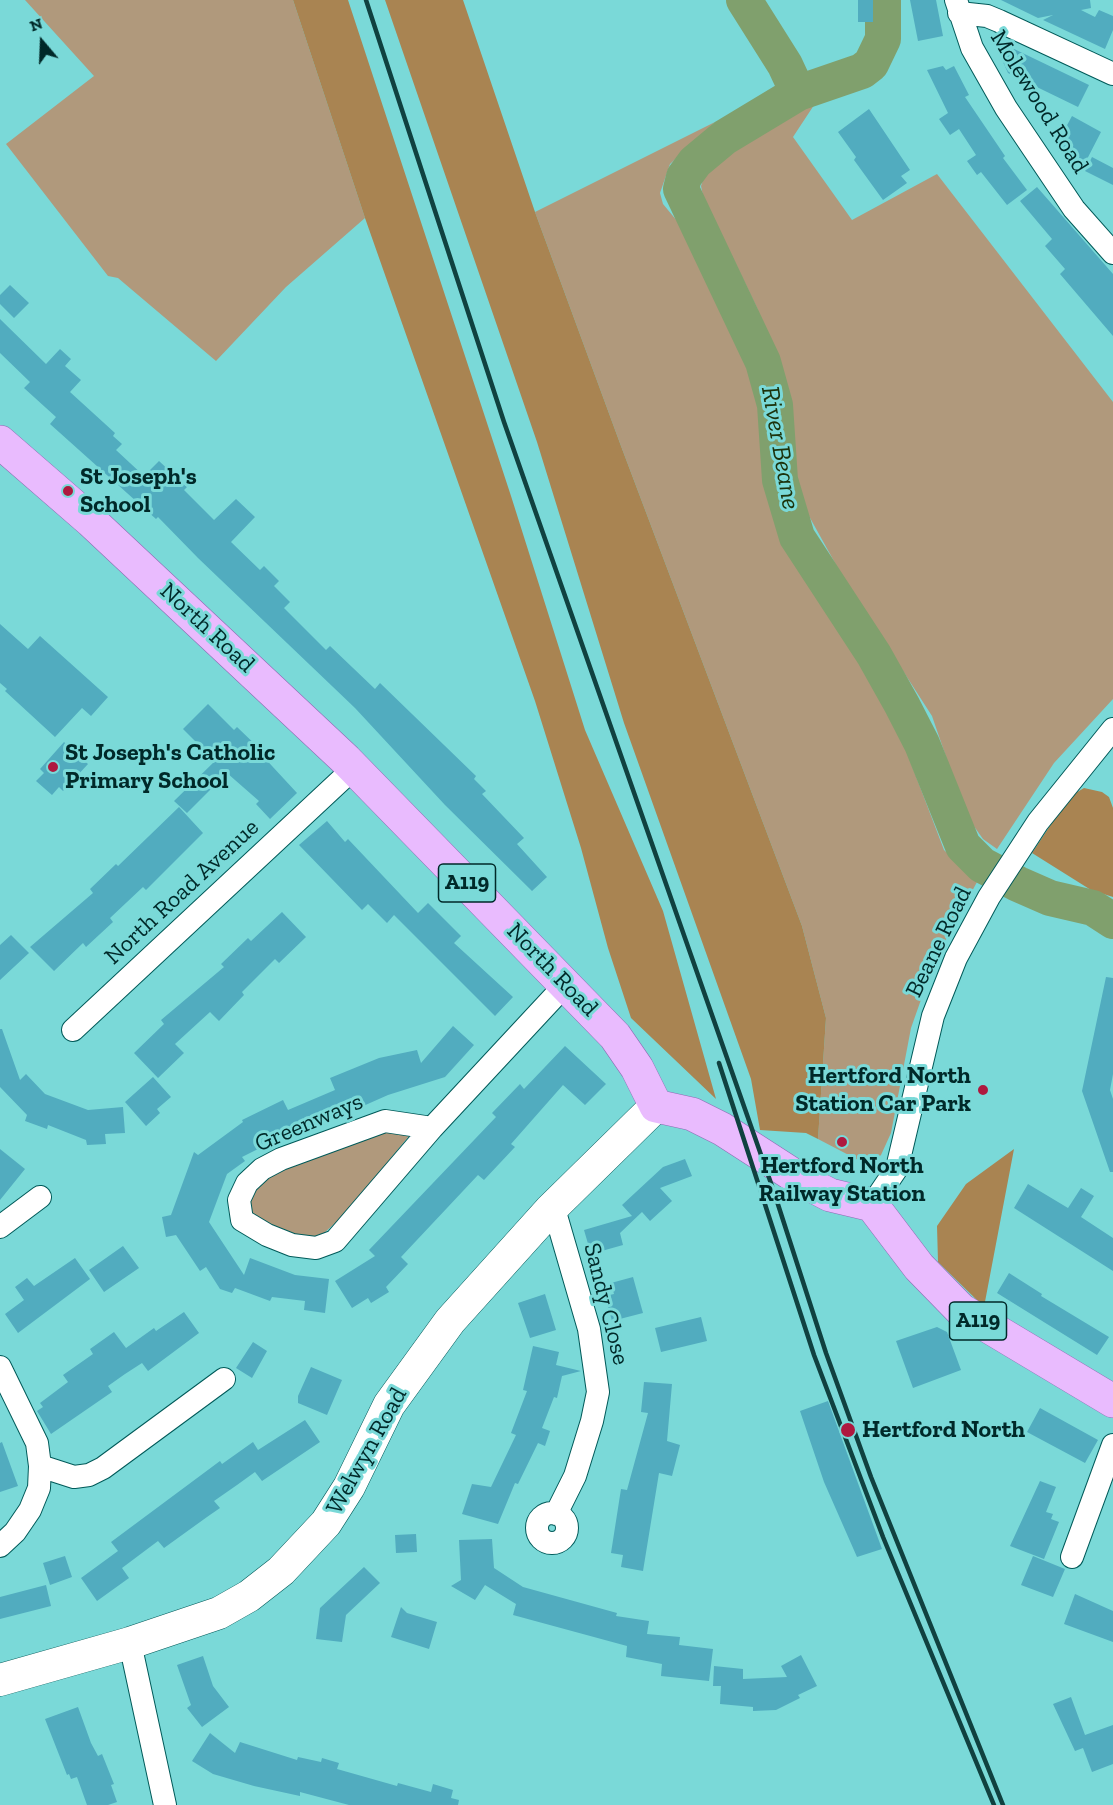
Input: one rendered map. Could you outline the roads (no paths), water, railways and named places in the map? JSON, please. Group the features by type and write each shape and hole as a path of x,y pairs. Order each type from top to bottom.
{"main road":[{"name":"North Road","path":"0,442 91,520 354,768 615,1036 637,1068 656,1106"},
{"path":"656,1106 692,1114 722,1129 801,1180 830,1195 872,1205"},
{"name":"Welwyn Road","path":"0,1680 182,1627 229,1607 249,1596 304,1549 326,1523 349,1487 389,1405 408,1376 450,1322 550,1210 656,1106"},
{"name":"A119","path":"872,1205 919,1267 961,1310 1113,1401"}],"street":[{"path":"957,7 993,18 1113,74"},
{"name":"Molewood Road","path":"957,7 983,69 1030,147 1074,209 1113,253"},
{"name":"Beane Road","path":"872,1205 897,1168 921,1058 936,1006 956,958 989,897 1027,839 1057,797 1113,729"},
{"name":"North Road Avenue","path":"73,1030 354,768"},
{"name":"Greenways","path":"432,1128 385,1121 262,1169 247,1183 239,1200 242,1220 267,1235 292,1245 316,1248 335,1241 392,1178 432,1128 566,984"},
{"path":"0,1227 40,1197"},
{"name":"Sandy Close","path":"550,1210 557,1220 589,1329 598,1392 592,1421 575,1476 556,1514"},
{"path":"0,1367 37,1443 40,1466 39,1488 30,1510 15,1532 0,1546"},
{"path":"40,1466 74,1477 89,1475 103,1468 224,1379"},
{"path":"1072,1557 1113,1445"},
{"path":"130,1643 165,1805"}],"waterway":[{"name":"River Beane","path":"744,0 785,65 798,93 725,137 695,162 684,177 681,189 763,362 775,405 780,480 797,537 874,655 902,705 922,744 963,846 982,865 1018,884 1050,898 1093,908 1113,921"},
{"path":"798,93 862,71 871,64 883,39 883,0"}],"railway":[{"path":"366,0 504,422 773,1189 826,1353 871,1477 1003,1805"},
{"path":"719,1063 814,1355 883,1537 994,1805"}],"place":[{"name":"St Joseph's School","path":"68,491"},
{"name":"St Joseph's Catholic Primary School","path":"53,767"},
{"name":"Hertford North Station Car Park","path":"983,1090"},
{"name":"Hertford North Railway Station","path":"842,1142"},
{"name":"Hertford North","path":"848,1430"}]}
